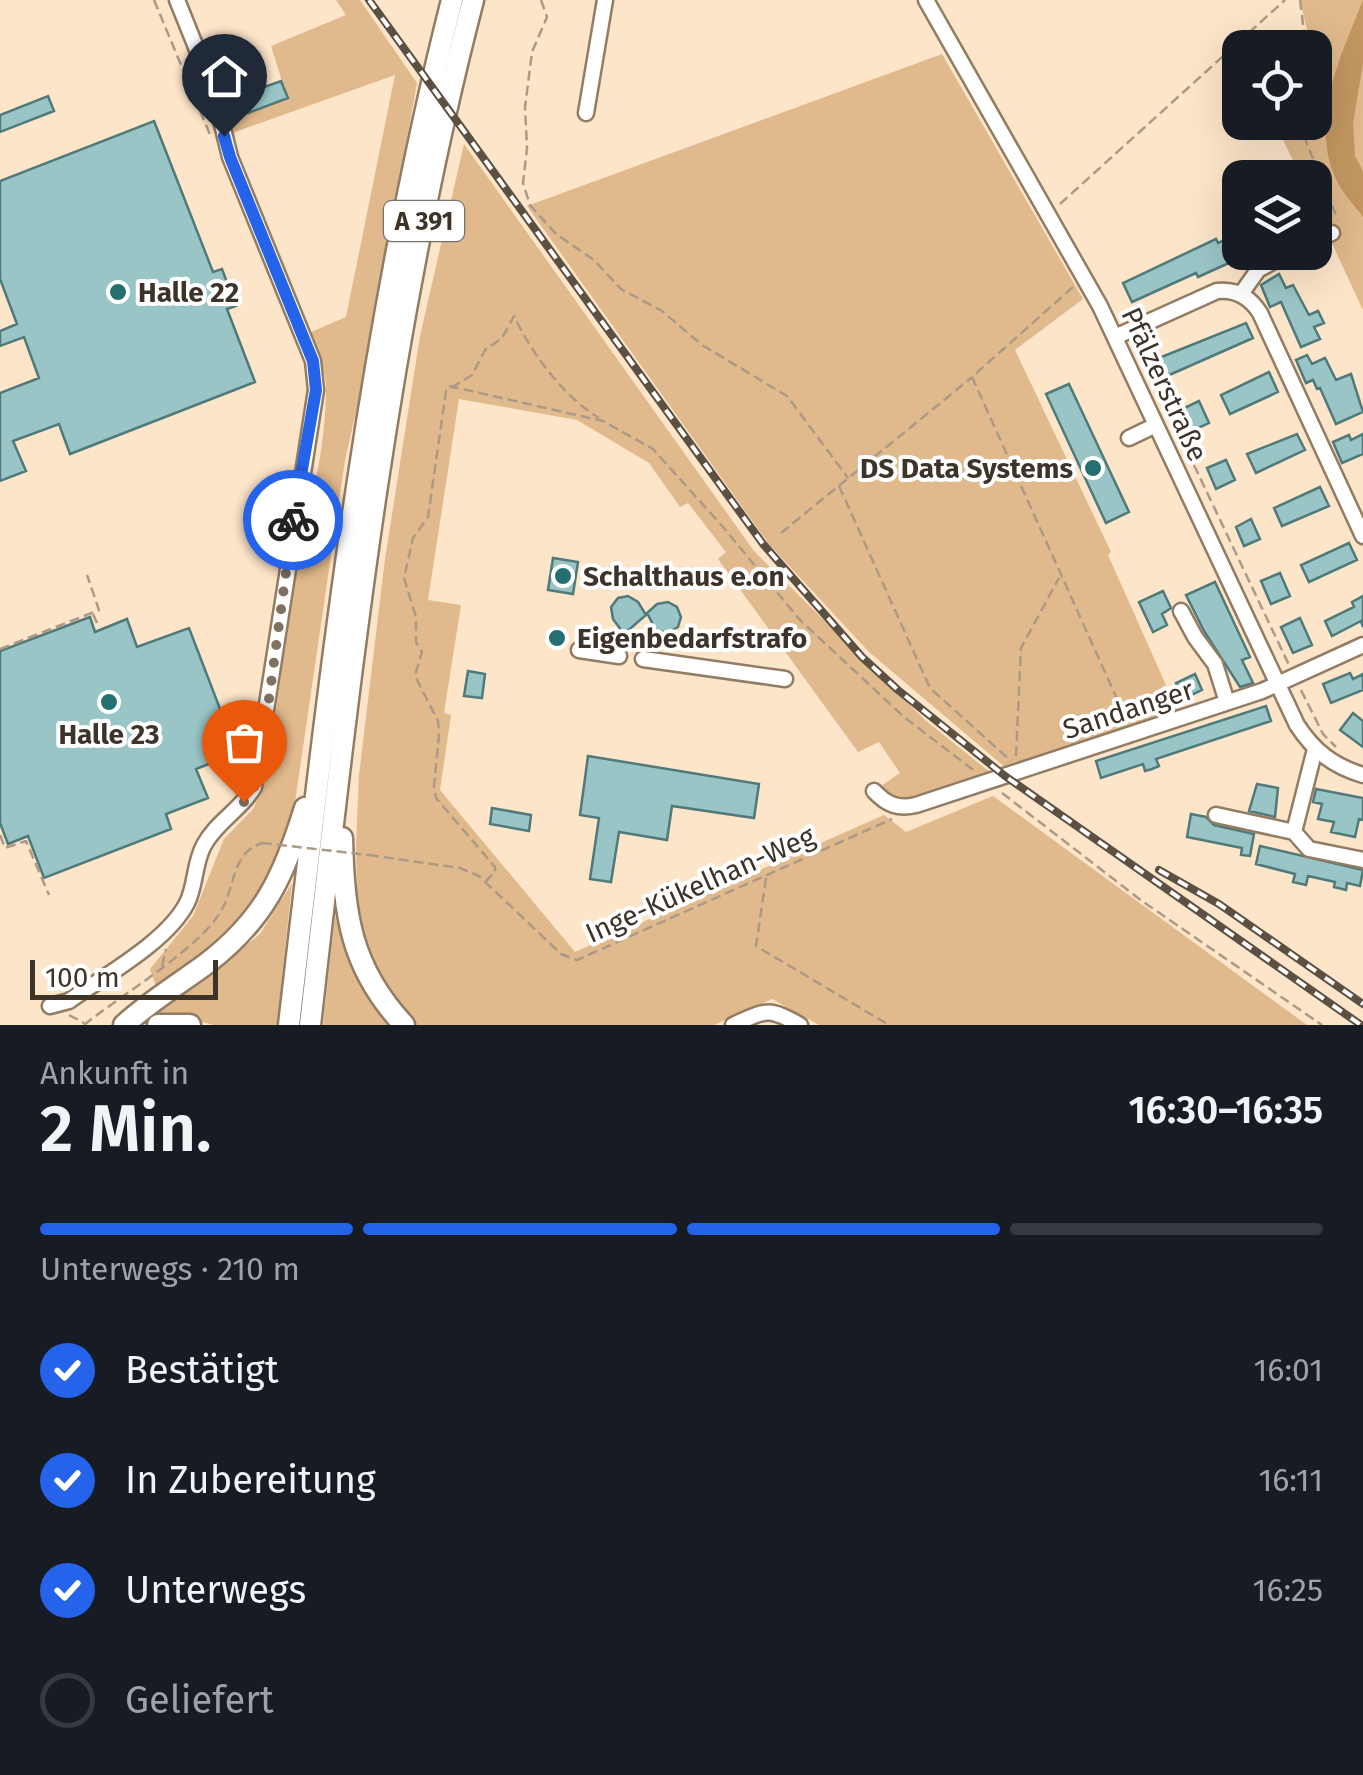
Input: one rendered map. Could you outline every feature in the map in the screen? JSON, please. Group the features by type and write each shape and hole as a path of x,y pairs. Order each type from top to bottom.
{"highway":[{"name":"A 391","path":"310,1025 331,759 369,410 409,194 452,0"},
{"name":"A 391","path":"289,1025 402,334 473,0"},
{"path":"124,1025 218,955 255,921 274,890 331,759"},
{"path":"331,759 350,936 369,977 404,1025"},
{"path":"158,1025 190,1025"}],"street":[{"path":"50,1006 69,1001 173,924 191,893 203,846 219,824 248,797 260,766 316,375 230,157 214,92 177,0"},
{"path":"586,114 604,0"},
{"name":"Pfälzerstraße","path":"926,0 1121,334 1156,425 1297,724 1315,749 1338,765 1363,774"},
{"path":"1240,294 1258,270"},
{"path":"1121,334 1217,290 1251,300 1363,536"},
{"path":"1129,438 1156,425"},
{"path":"1181,612 1216,664 1228,702"},
{"name":"Sandanger","path":"904,808 1228,702 1363,645"},
{"path":"579,650 619,656"},
{"path":"642,659 785,679"},
{"path":"1294,832 1315,749"},
{"path":"874,792 904,808"},
{"path":"1216,816 1294,832 1309,850 1363,860"},
{"path":"733,1025 775,1011 800,1025"}],"path":[{"path":"541,0 546,17 532,52 525,106 527,148 523,183 530,205 556,234 594,260 621,289 662,311 702,345 788,396 848,478"},
{"path":"1050,214 1285,0"},
{"path":"1300,0 1304,30"},
{"path":"1332,207 1339,224 1332,234"},
{"path":"782,533 972,377 1085,276"},
{"path":"486,882 496,872 495,867 436,798 438,721 417,680 422,652 416,642 416,617 404,578 413,538 428,517 446,390 472,375 486,350 502,338 514,316 551,373 581,407 652,450 800,620 904,717 1142,901 1322,1025"},
{"path":"1121,334 1141,350 1322,734 1346,756"},
{"path":"972,377 1133,734"},
{"path":"449,386 603,420"},
{"path":"838,486 930,688 1010,771"},
{"path":"0,649 99,610 87,575"},
{"path":"1010,771 1021,648 1060,577"},
{"path":"92,613 97,623"},
{"name":"Inge-Kükelhan-Weg","path":"84,1025 199,937 220,912 234,881 239,857 249,847 262,843 460,868 486,882 562,954 577,960 894,818 904,808"},
{"path":"0,835 5,848 26,841 50,895"},
{"path":"766,877 756,946 889,1025"}],"shaded area":[{"path":"336,0 360,0 417,83 366,368 345,460 294,809 272,880 245,922 189,969 157,989 150,969 193,916 224,839 253,809 262,791 299,541 310,507 323,436 325,377 311,332 346,317 395,75 232,133 216,73 225,61 248,112 287,97 271,46 346,15"},
{"path":"1300,0 1363,0 1363,310 1332,243 1332,160 1293,160 1283,140 1332,140 1332,30 1307,30"},
{"path":"1363,0 1363,63 1353,123 1355,156 1363,171 1363,217 1336,179 1327,140 1332,140 1332,85"},
{"path":"942,54 1083,299 1015,350 1111,552 1108,555 1178,712 1006,768 869,652 768,543 527,206"},
{"path":"464,144 754,551 925,720 991,773 912,800 891,798 880,787 900,773 879,742 858,752 718,559 726,552 688,503 680,507 649,463 577,420 459,399 428,600 461,605 444,713 451,715 440,790 575,952 884,815 906,832 993,796 1307,1025 819,1025 772,999 714,1025 414,1025 393,1005 358,942 359,775 385,559 420,336"},
{"path":"292,883 277,1025 214,1025 179,1016 136,1025 179,998 260,934"},
{"path":"335,916 360,974 396,1025 323,1025"}],"building":[{"path":"281,81 288,98 248,113 242,95"},
{"path":"48,96 54,111 0,132 0,115"},
{"name":"Halle 22","path":"154,121 213,272 222,269 236,306 227,309 255,382 70,454 59,424 13,441 26,471 0,481 0,393 39,378 24,337 0,346 0,331 17,324 0,279 0,181"},
{"path":"1216,239 1218,243 1222,241 1222,266 1198,277 1196,273 1132,302 1123,283"},
{"path":"1279,274 1286,288 1293,285 1309,315 1318,311 1324,323 1314,327 1320,339 1301,347 1281,302 1270,307 1261,285"},
{"path":"1246,323 1253,338 1167,376 1159,358"},
{"path":"1307,355 1312,364 1325,358 1336,380 1351,374 1363,412 1336,424 1320,388 1313,380 1306,383 1296,360"},
{"path":"1269,372 1278,392 1230,414 1221,395"},
{"path":"1069,384 1129,512 1106,523 1046,394"},
{"path":"1199,401 1209,423 1192,431 1182,409"},
{"path":"1297,434 1305,450 1256,473 1247,454"},
{"path":"1363,434 1363,454 1342,463 1333,442"},
{"path":"1226,460 1235,480 1216,489 1207,468"},
{"path":"1320,487 1329,506 1282,526 1274,508"},
{"path":"1251,519 1260,539 1244,546 1236,527"},
{"path":"1349,543 1357,560 1309,582 1301,565"},
{"name":"Schalthaus e.on","path":"553,558 578,562 573,594 548,590"},
{"path":"1280,573 1290,596 1271,604 1261,581"},
{"path":"1215,582 1250,657 1242,660 1253,683 1240,687 1186,595"},
{"path":"1163,591 1171,608 1162,614 1167,625 1153,632 1139,602"},
{"path":"628,596 638,602 646,615 624,634 613,619 611,607 618,598"},
{"path":"1363,596 1363,627 1361,621 1332,636 1325,621 1354,607 1352,602"},
{"path":"668,602 677,607 681,617 678,627 667,633 656,630 647,613 657,604"},
{"name":"Halle 23","path":"90,617 95,632 127,619 137,647 189,628 237,753 196,769 208,798 166,814 171,829 44,878 28,836 8,844 0,823 0,651"},
{"path":"1300,618 1312,645 1293,653 1281,627"},
{"path":"611,635 648,641 646,649 610,644"},
{"path":"468,671 485,674 482,698 464,696"},
{"path":"1350,673 1353,679 1363,674 1363,690 1331,703 1323,684"},
{"path":"1195,674 1202,690 1183,699 1176,683"},
{"path":"1266,706 1271,721 1156,759 1159,766 1152,769 1145,771 1143,764 1101,778 1096,761"},
{"path":"1353,713 1363,721 1363,747 1340,730"},
{"path":"588,756 759,784 754,818 672,806 667,840 619,832 611,882 590,879 599,818 580,815"},
{"path":"1257,784 1278,788 1275,817 1249,811"},
{"path":"1316,789 1363,798 1363,820 1359,819 1355,837 1331,832 1334,822 1318,819 1322,804 1313,802"},
{"path":"492,808 531,815 529,831 490,824"},
{"path":"1191,814 1206,817 1214,825 1254,834 1250,856 1241,855 1242,848 1187,837"},
{"path":"1260,846 1363,870 1360,886 1347,883 1346,890 1334,887 1335,882 1308,876 1306,885 1293,882 1295,874 1256,864"}],"railway":[{"path":"369,0 763,544 862,657 1005,776 1361,1025"},
{"path":"1159,870 1219,904 1363,1004"}],"way so far":[{"path":"244,802 254,787 260,766 293,520"}],"place":[{"name":"Halle 22","path":"118,292"},
{"name":"DS Data Systems","path":"1093,468"},
{"name":"Schalthaus e.on","path":"563,576"},
{"name":"Eigenbedarfstrafo","path":"557,638"},
{"name":"Halle 23","path":"109,702"}],"route":[{"path":"224,136 316,375 293,520"}]}
